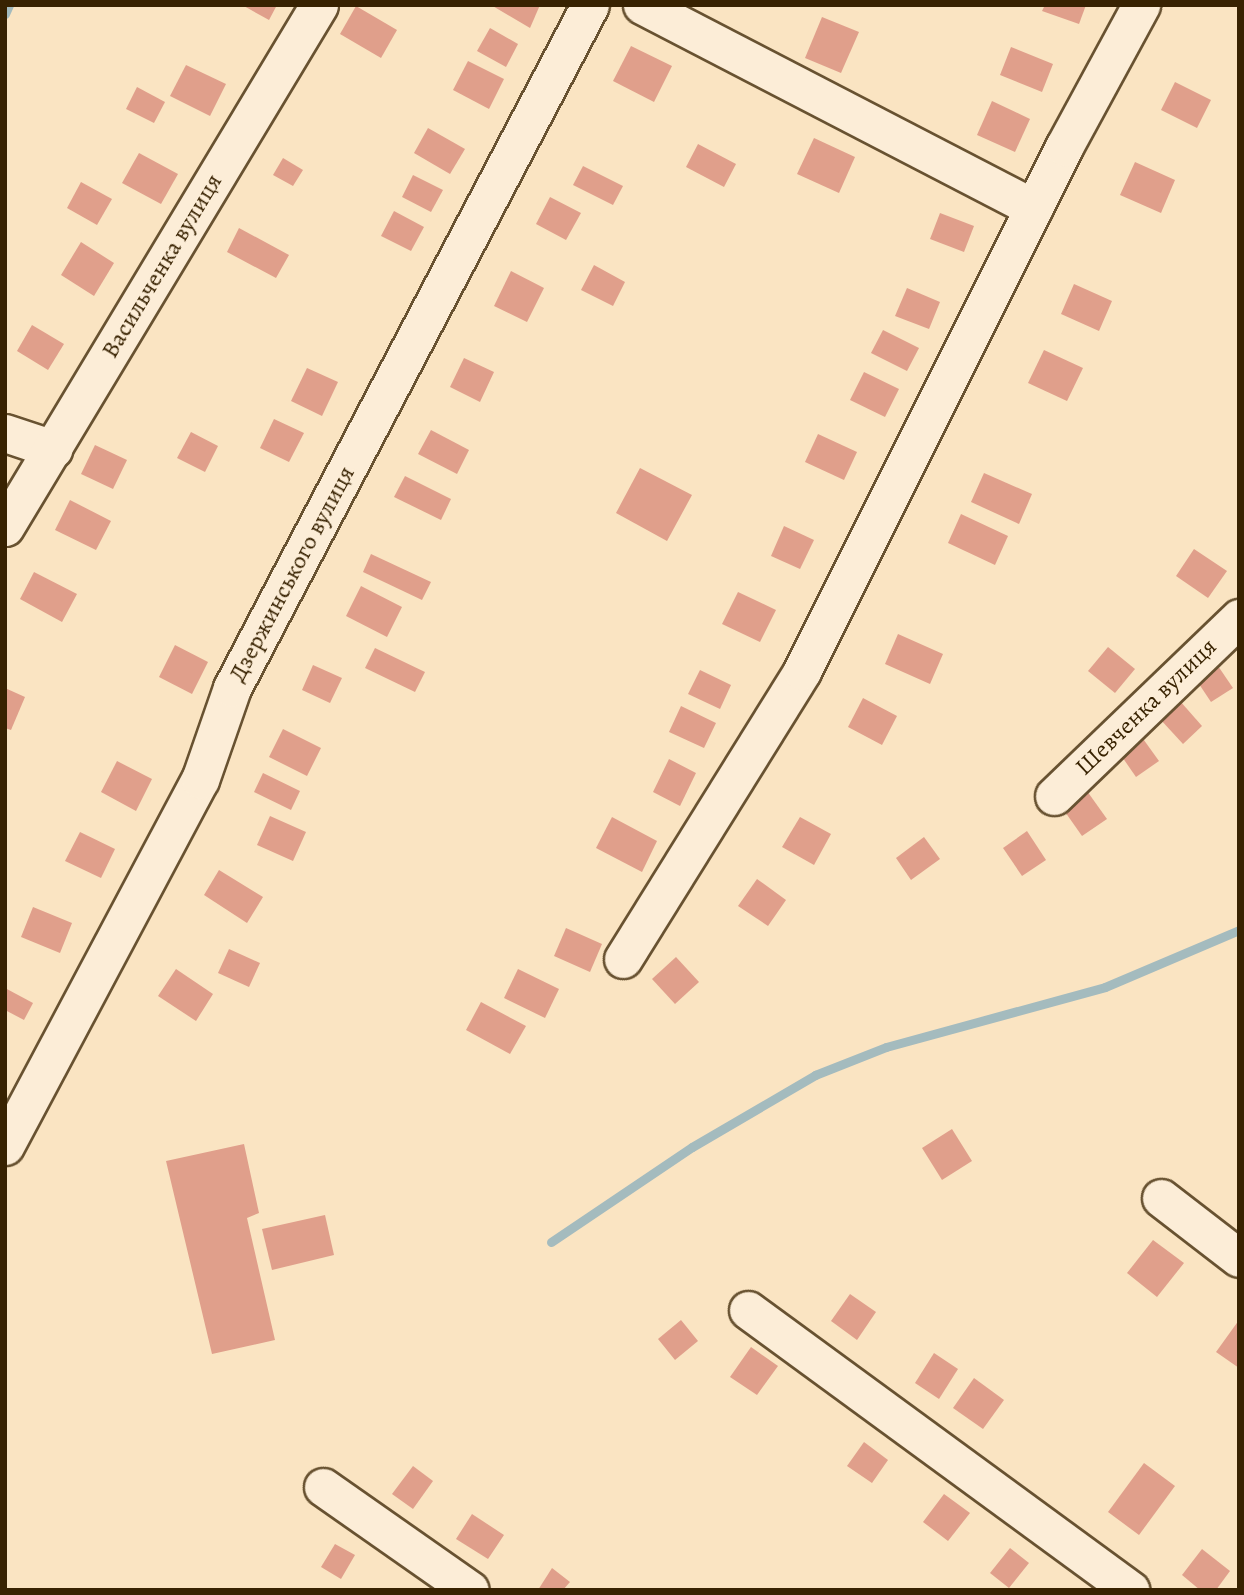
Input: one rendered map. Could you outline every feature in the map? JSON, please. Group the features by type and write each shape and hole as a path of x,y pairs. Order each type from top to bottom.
{"street":[{"name":"Васильченка вулиця","path":"5,527 319,5"},
{"name":"Дзержинського вулиця","path":"5,1146 200,780 232,688 590,5"},
{"path":"642,5 1033,208"},
{"path":"623,959 802,671 1033,208 1141,5"},
{"path":"5,433 52,449"},
{"name":"Шевченка вулиця","path":"1054,796 1239,618"},
{"path":"1161,1198 1239,1258"},
{"path":"748,1310 1130,1590"},
{"path":"323,1487 470,1590"}],"building":[{"path":"242,5 277,5 269,20"},
{"path":"491,5 540,5 530,28"},
{"path":"1045,5 1086,5 1079,24 1042,11"},
{"path":"356,6 397,30 381,58 340,34"},
{"path":"822,17 859,32 841,73 805,58"},
{"path":"490,28 518,44 506,67 477,51"},
{"path":"631,46 672,66 654,102 613,81"},
{"path":"1011,47 1053,64 1042,92 1000,75"},
{"path":"468,61 504,79 489,109 453,90"},
{"path":"186,65 226,84 210,116 170,96"},
{"path":"1175,82 1211,100 1197,128 1161,110"},
{"path":"137,87 165,102 154,123 126,109"},
{"path":"992,101 1030,119 1015,152 977,135"},
{"path":"428,128 465,149 450,174 414,153"},
{"path":"814,138 855,157 839,193 797,174"},
{"path":"698,144 736,164 724,187 686,167"},
{"path":"139,153 178,174 161,204 122,183"},
{"path":"283,158 303,170 293,186 273,175"},
{"path":"1135,162 1175,180 1161,213 1120,195"},
{"path":"583,166 623,186 613,205 573,185"},
{"path":"413,175 443,190 431,212 402,197"},
{"path":"81,182 112,199 97,225 67,208"},
{"path":"550,197 581,213 566,240 536,224"},
{"path":"394,211 424,227 411,251 381,236"},
{"path":"940,213 974,226 964,252 930,239"},
{"path":"239,228 289,255 276,278 227,252"},
{"path":"81,242 114,263 94,296 61,275"},
{"path":"594,265 625,282 613,306 581,290"},
{"path":"511,271 544,288 527,322 494,306"},
{"path":"1074,284 1112,301 1099,331 1061,314"},
{"path":"907,288 940,302 929,329 895,316"},
{"path":"32,325 64,344 48,370 17,351"},
{"path":"883,330 919,348 907,371 871,353"},
{"path":"1044,350 1083,368 1067,401 1028,383"},
{"path":"464,358 494,372 480,402 450,387"},
{"path":"307,368 338,382 322,416 291,401"},
{"path":"864,372 899,389 885,417 850,400"},
{"path":"274,419 304,433 289,462 260,448"},
{"path":"431,430 469,450 457,474 418,454"},
{"path":"191,432 218,446 205,472 177,458"},
{"path":"818,434 857,452 844,480 805,462"},
{"path":"95,445 127,460 113,489 81,474"},
{"path":"640,468 692,495 667,541 616,513"},
{"path":"984,473 1032,494 1019,524 971,502"},
{"path":"405,476 451,499 441,520 394,497"},
{"path":"70,500 111,521 96,550 55,530"},
{"path":"961,514 1008,536 995,565 948,543"},
{"path":"784,526 814,540 800,569 771,556"},
{"path":"1194,549 1227,571 1208,598 1176,576"},
{"path":"371,554 431,582 422,600 363,572"},
{"path":"34,572 77,594 62,622 20,599"},
{"path":"361,586 402,607 387,637 346,616"},
{"path":"738,592 776,610 760,642 722,624"},
{"path":"898,634 943,654 930,684 885,664"},
{"path":"175,645 208,662 192,694 159,677"},
{"path":"1108,647 1135,669 1115,693 1088,671"},
{"path":"375,648 425,672 415,692 365,668"},
{"path":"1216,663 1233,688 1211,702 1195,678"},
{"path":"313,665 342,678 330,703 302,690"},
{"path":"700,670 731,685 720,709 688,694"},
{"path":"5,688 25,697 11,730 5,728"},
{"path":"863,698 897,716 882,745 848,727"},
{"path":"1180,701 1202,726 1183,744 1160,719"},
{"path":"681,706 716,723 704,748 669,732"},
{"path":"283,729 321,748 307,776 269,757"},
{"path":"1141,736 1159,761 1136,777 1118,751"},
{"path":"669,759 696,773 680,806 653,792"},
{"path":"117,761 152,779 136,811 101,792"},
{"path":"263,773 300,791 291,810 254,792"},
{"path":"1087,791 1107,819 1082,836 1063,809"},
{"path":"270,816 306,832 293,861 257,845"},
{"path":"612,817 657,841 642,872 596,848"},
{"path":"800,817 831,834 814,865 782,847"},
{"path":"1027,831 1046,860 1022,876 1003,848"},
{"path":"80,832 115,849 101,878 65,861"},
{"path":"924,837 940,859 911,880 896,858"},
{"path":"219,870 263,897 247,923 204,895"},
{"path":"757,879 786,900 768,926 738,906"},
{"path":"33,907 72,923 60,953 21,937"},
{"path":"566,928 602,944 590,972 554,956"},
{"path":"229,949 260,963 249,987 218,973"},
{"path":"676,957 699,982 675,1004 652,979"},
{"path":"176,969 213,994 196,1021 158,996"},
{"path":"518,969 559,989 545,1018 504,998"},
{"path":"5,988 33,1003 24,1020 5,1010"},
{"path":"481,1002 526,1026 510,1054 466,1030"},
{"path":"952,1129 972,1161 942,1180 922,1148"},
{"path":"244,1144 259,1213 247,1218 275,1340 212,1354 166,1161"},
{"path":"325,1215 334,1255 272,1270 262,1229"},
{"path":"1153,1240 1184,1263 1157,1297 1127,1273"},
{"path":"850,1294 876,1312 857,1340 831,1321"},
{"path":"681,1320 698,1341 675,1360 658,1339"},
{"path":"1239,1320 1239,1368 1216,1352"},
{"path":"751,1347 778,1366 757,1395 730,1377"},
{"path":"934,1353 958,1369 939,1399 915,1383"},
{"path":"974,1378 1004,1400 983,1429 953,1408"},
{"path":"864,1442 888,1460 872,1483 847,1466"},
{"path":"1144,1463 1175,1486 1139,1535 1108,1512"},
{"path":"413,1466 433,1481 413,1509 392,1494"},
{"path":"944,1494 970,1513 948,1541 923,1522"},
{"path":"472,1514 504,1535 488,1559 456,1539"},
{"path":"335,1544 355,1555 341,1579 321,1567"},
{"path":"1010,1548 1029,1563 1009,1588 990,1573"},
{"path":"1202,1549 1230,1571 1216,1590 1200,1590 1182,1575"},
{"path":"552,1568 570,1582 563,1590 538,1590"}],"waterway":[{"path":"5,14 9,5"},
{"path":"551,1242 692,1147 815,1075 886,1047 1105,987 1239,930"}]}
